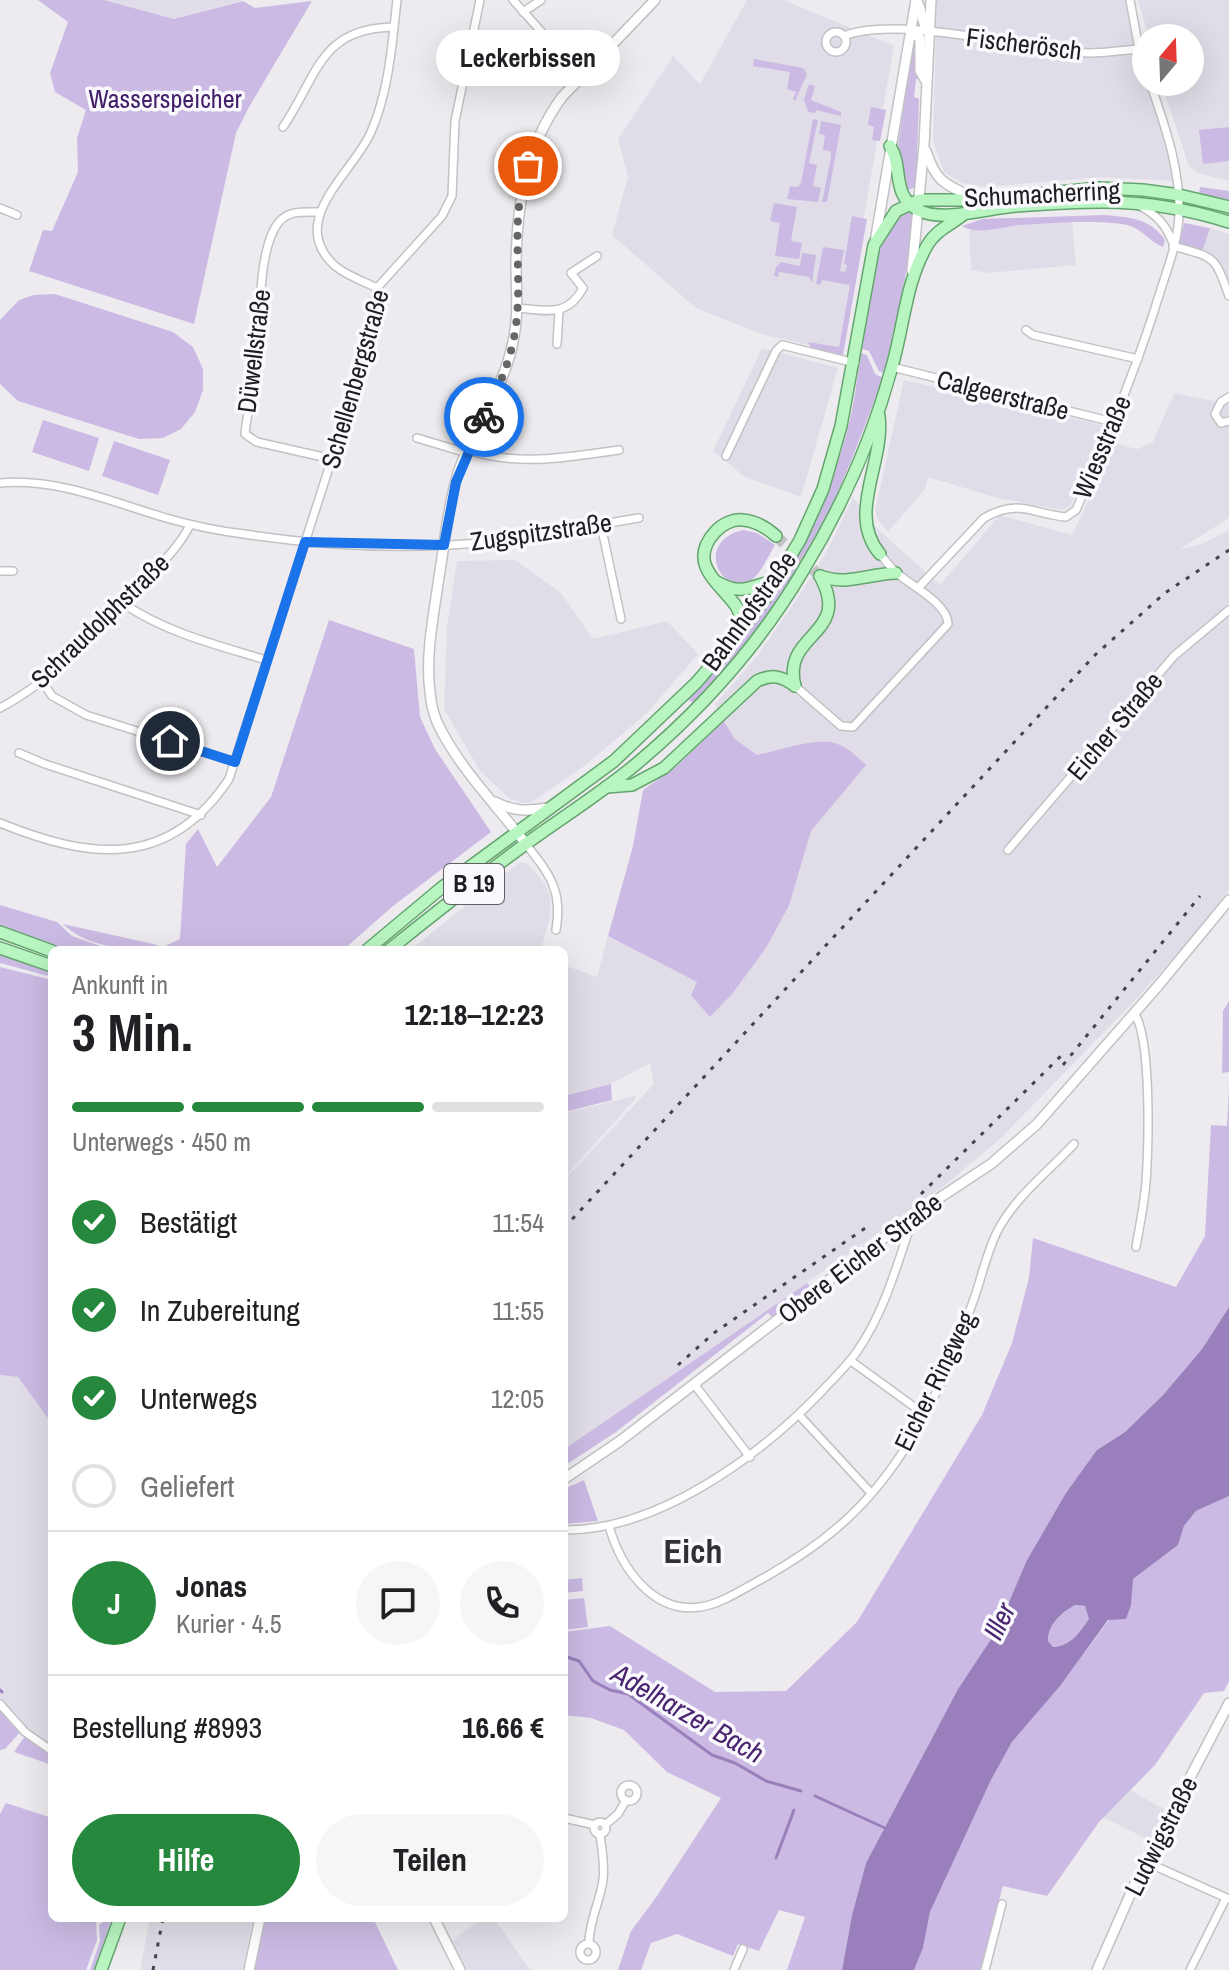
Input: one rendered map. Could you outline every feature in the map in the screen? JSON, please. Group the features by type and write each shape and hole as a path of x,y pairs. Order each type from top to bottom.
{"main road":[{"path":"890,146 897,155 898,185 902,196 916,204"},
{"name":"Schumacherring","path":"916,204 1099,188 1179,195 1229,207"},
{"name":"Schumacherring","path":"916,204 947,214 1014,206 1137,203 1229,222"},
{"path":"874,245 896,211 916,204"},
{"path":"911,278 932,238 965,213"},
{"name":"Bahnhofstraße","path":"372,946 478,860 614,761 660,719 741,631 777,580 800,540 823,489 855,363 874,245"},
{"name":"Bahnhofstraße","path":"394,946 633,766 735,668 805,568 845,491 878,411 892,367 911,278"},
{"path":"878,411 880,441 865,516 869,538 880,554"},
{"path":"741,631 741,616 737,607 711,579 705,558 708,544 715,532 735,520 757,522 776,536"},
{"path":"795,686 794,661 830,610 827,588 820,576 843,582 880,573 896,573"},
{"path":"711,579 740,591 777,580"},
{"path":"605,787 632,785 664,768 764,677 780,677 795,686"},
{"path":"0,932 48,950"},
{"path":"0,948 48,965"},
{"path":"101,1970 119,1922"}],"street":[{"path":"377,288 335,266 324,252 319,242 319,212 332,189 358,158 371,132 386,81 397,0"},
{"name":"Schellenbergstraße","path":"0,823 51,840 108,849 158,843 201,815 229,779 332,459 377,288 442,216 452,196 455,121 480,0"},
{"path":"513,0 581,76"},
{"path":"523,12 541,0"},
{"name":"B 19","path":"526,844 442,733 433,712 429,665 444,545 451,500 467,451 508,365 517,323 517,234 524,178 535,144 551,111 655,0"},
{"path":"916,0 921,7 921,23 929,32"},
{"name":"Bahnhofstraße","path":"874,245 916,0"},
{"name":"Bahnhofstraße","path":"911,278 924,145 931,0"},
{"path":"1130,0 1134,24"},
{"path":"283,127 295,110 311,74 329,51 347,36 370,27 394,27"},
{"path":"844,36 866,30 910,31 920,38 920,71 926,81"},
{"name":"Fischerösch","path":"910,31 1091,53 1132,50"},
{"name":"Wiesstraße","path":"918,588 984,518 998,510 1019,506 1061,517 1073,514 1138,359 1173,246 1179,195 1169,138 1155,96"},
{"path":"924,145 937,178 949,188 978,200"},
{"path":"1137,203 1161,221 1173,246 1212,258 1229,296"},
{"path":"0,208 17,215"},
{"name":"Düwellstraße","path":"319,212 285,215 276,225 264,269 257,315 257,366 245,434 257,442 332,459"},
{"path":"517,308 559,311 576,300 583,288 571,273 597,256"},
{"path":"557,344 559,311"},
{"path":"1026,330 1033,335 1138,359"},
{"path":"726,456 779,347 786,344 855,363"},
{"name":"Calgeerstraße","path":"892,367 1113,422"},
{"path":"1229,398 1221,402 1215,414 1221,423 1229,421"},
{"path":"417,438 493,458 532,461 619,450"},
{"name":"Zugspitzstraße","path":"0,483 34,483 69,488 190,525 305,542 444,545 502,541 639,518"},
{"name":"Schraudolphstraße","path":"0,708 42,681 124,604 181,542 190,525"},
{"path":"601,525 621,619"},
{"path":"795,686 841,726 853,727 948,624 947,615 918,588 896,573 880,554"},
{"path":"0,571 13,571"},
{"path":"124,604 147,620 175,632 266,660"},
{"name":"Eicher Straße","path":"1008,850 1174,656 1229,610"},
{"path":"42,681 52,696 86,715 235,762"},
{"path":"19,753 55,768 201,815"},
{"path":"491,799 511,810 523,812 549,808"},
{"path":"526,844 544,866 556,890 559,910 556,930"},
{"path":"1136,1247 1145,1191 1147,1097 1145,1052 1139,1019 1134,1013 1229,900"},
{"name":"Obere Eicher Straße","path":"568,1476 620,1441 852,1260 991,1164 1037,1124 1134,1013"},
{"name":"Eicher Ringweg","path":"609,1526 615,1545 632,1575 651,1595 679,1605 703,1607 746,1587 820,1544 845,1523 910,1441 956,1348 999,1228 1025,1194 1074,1144"},
{"path":"568,1530 609,1526 669,1502 750,1457 799,1415 851,1361 870,1331 915,1214"},
{"path":"896,1229 901,1252"},
{"path":"851,1361 924,1414"},
{"path":"694,1384 750,1457"},
{"path":"799,1415 871,1493"},
{"name":"Ludwigstraße","path":"1097,1970 1146,1862 1229,1703"},
{"path":"0,1704 25,1732 48,1748"},
{"path":"600,1835 626,1800"},
{"path":"568,1819 605,1825"},
{"path":"589,1943 589,1925 603,1882 604,1864 600,1835 595,1832 595,1825"},
{"path":"1146,1862 1228,1899 1190,1970"},
{"path":"985,1970 1002,1904"},
{"path":"249,1970 259,1922"},
{"path":"436,1922 460,1970"},
{"path":"734,1970 743,1949"}],"shaded area":[{"path":"104,0 243,0 174,19"},
{"path":"747,0 784,0 894,46 840,352 764,335 696,308 612,235 628,177 618,139 673,56 700,84"},
{"path":"937,0 1127,0 1132,27 1132,96 1151,96 1175,181 1100,177 986,187 962,183 944,172 933,141"},
{"path":"1138,0 1229,0 1229,181 1200,174 1189,166 1166,96 1204,96 1204,24 1145,24"},
{"path":"1072,220 1076,265 988,273 971,270 969,230"},
{"path":"1210,228 1229,234 1229,286 1223,269 1213,256 1202,252"},
{"path":"762,348 838,368 801,497 745,477 713,451"},
{"path":"904,380 1106,426 1071,505 1062,510 998,498 928,477 925,489 888,532 875,511"},
{"path":"1174,393 1229,404 1229,518 1180,549 1202,544 1229,530 1229,890 1136,999 1001,1138 944,1186 568,1447 568,1176 654,1084 650,1063 611,1084 568,1095 568,966 597,977 608,936 698,982 710,1017 733,993 766,948 789,907 811,831 865,765 803,745 757,755 735,739 715,704 758,655 803,590 829,547 853,497 872,524 940,585 1000,515 1072,535 1116,444 1138,449 1153,442"},
{"path":"515,560 561,593 593,639 667,621 698,654 647,713 587,764 532,802 524,803 510,799 480,771 444,709 447,627 457,561"},
{"path":"520,862 528,864 545,884 550,896 550,916 542,946 415,946"},
{"path":"635,1096 636,1098 568,1174 568,1112"},
{"path":"1229,1307 1229,1496 1196,1511 1184,1526 1178,1545 1133,1579 1131,1605 1126,1619 1108,1620 1060,1686 1012,1742 991,1780 930,1912 923,1948 914,1970 842,1970 866,1863 958,1689 997,1630 1026,1562 1066,1493 1097,1450 1125,1432 1163,1395 1202,1349","holes":["1075,1605 1085,1606 1089,1619 1082,1629 1070,1641 1053,1647 1048,1641 1050,1629 1056,1620"]},
{"path":"0,1375 18,1377 48,1418 48,1745 26,1730 0,1700"},
{"path":"1130,1790 1165,1810 1149,1840 1103,1817"},
{"path":"149,1922 252,1922 243,1970 140,1970"},
{"path":"477,1922 497,1922 530,1970 467,1970 452,1941"}],"green space":[{"name":"Wasserspeicher","path":"38,0 104,0 174,19 243,1 255,8 312,1 236,133 194,324 29,271 43,230 52,231 78,172 77,138 86,110 55,92 50,73 68,22"},
{"path":"914,39 919,44 920,79 916,79 914,97 919,99 916,187 906,191 898,145"},
{"path":"754,59 803,68 807,74 795,101 796,92 787,89 790,72 753,66"},
{"path":"809,84 815,86 811,100 841,112 841,116 816,110 815,113 808,112 804,99"},
{"path":"871,107 886,110 880,141 872,140 874,127 868,125"},
{"path":"813,119 818,120 809,163 817,165 813,186 821,188 818,202 787,199 790,186 797,187 801,183"},
{"path":"821,121 841,125 827,202 822,202 831,157 830,151 823,150 825,135 819,134"},
{"path":"1229,127 1229,161 1203,164 1199,130"},
{"path":"1200,187 1229,191 1229,201 1199,194"},
{"path":"774,203 797,207 791,241 802,243 799,259 775,256 780,223 770,221"},
{"path":"909,208 914,212 905,279 884,373 879,371 869,351 862,349 870,292 886,235"},
{"path":"1104,215 1146,223 1165,240 1163,247 1134,227 1110,223 1046,223 983,230 962,226 982,219"},
{"path":"852,216 867,219 843,355 811,348 808,342 839,347 850,285 822,280 820,285 816,284 823,247 844,250 840,271 845,272"},
{"path":"1184,223 1210,228 1202,252 1179,246"},
{"path":"802,253 816,255 812,283 809,277 779,272 778,277 774,276 781,262 800,266"},
{"path":"55,294 173,332 193,347 203,369 203,390 195,412 181,429 163,438 139,439 18,401 0,384 0,320 19,300 34,295"},
{"path":"861,353 867,355 875,374 883,378 826,518 779,601 694,704 688,699 784,575 820,508 847,432"},
{"path":"43,420 99,438 89,471 32,452"},
{"path":"114,441 170,460 158,495 102,476"},
{"path":"743,530 757,533 775,545 758,574 740,584 722,575 716,556 719,545 728,536"},
{"path":"329,620 414,649 420,717 435,749 491,832 393,906 348,946 165,946 180,939 186,844 198,829 217,867 271,797"},
{"path":"724,721 735,739 757,755 826,742 843,746 866,765 811,831 789,906 766,948 733,993 710,1017 691,995 697,982 608,936 633,846 643,790 676,767"},
{"path":"0,905 57,922 72,936 101,946 50,946 0,928"},
{"path":"63,924 160,946 111,946 73,932"},
{"path":"0,954 48,969 48,976 0,963"},
{"path":"0,967 48,979 48,1418 18,1377 0,1375"},
{"path":"1229,1001 1229,1072 1222,1073 1223,1011"},
{"path":"611,1084 612,1100 568,1111 568,1095"},
{"path":"1229,1087 1229,1307 1202,1349 1163,1395 1125,1432 1097,1450 1026,1562 997,1630 958,1689 866,1863 842,1970 787,1970 805,1917 779,1910 759,1951 738,1944 733,1956 677,1934 651,1943 641,1970 618,1970 631,1931 721,1798 667,1772 624,1730 591,1718 568,1715 568,1631 610,1626 715,1692 786,1691 857,1622 982,1415 1012,1343 1029,1278 1033,1238 1176,1287 1205,1236 1211,1125 1227,1126"},
{"path":"807,1283 811,1287 773,1318 768,1313 616,1432 568,1463 568,1447"},
{"path":"584,1480 598,1521 568,1524 568,1487"},
{"path":"1229,1496 1229,1681 1224,1691 1204,1693 1155,1765 1099,1822 1047,1896 1003,1886 980,1970 914,1970 923,1948 930,1912 991,1780 1012,1742 1109,1620 1131,1605 1132,1579 1178,1545 1184,1526 1196,1511"},
{"path":"582,1578 583,1591 568,1593 568,1580"},
{"path":"584,1598 588,1627 568,1630 568,1600"},
{"path":"1075,1605 1085,1606 1090,1619 1070,1641 1053,1647 1048,1641 1053,1624"},
{"path":"0,1707 21,1731 5,1749 0,1750"},
{"path":"25,1736 48,1750 48,1764 14,1752"},
{"path":"6,1803 48,1817 48,1922 96,1922 97,1940 86,1970 0,1970 0,1814"},
{"path":"111,1922 94,1970 90,1970 100,1941 99,1925"},
{"path":"264,1922 375,1922 398,1970 254,1970"}],"waterway":[{"name":"Adelharzer Bach","path":"568,1657 579,1661 593,1681 610,1690 628,1694 712,1755 735,1763 766,1781 801,1791"},
{"name":"Adelharzer Bach","path":"815,1796 885,1828"},
{"path":"776,1858 794,1810"}],"tunnel":[{"path":"776,536 820,576"}],"railway":[{"path":"568,1224 1095,655 1165,593 1229,550"},
{"path":"1063,1065 1200,896"},
{"path":"921,1194 1066,1051"},
{"path":"678,1365 714,1333 871,1224"},
{"path":"153,1970 162,1922"}],"way so far":[{"path":"484,417 508,365 517,323 519,204 528,166"}],"place":[{"name":"Leckerbissen","path":"528,166"}],"district":[{"name":"Eich","path":"693,1551"}],"route":[{"path":"170,741 235,762 305,542 444,545 460,468 484,417"}],"water label":[{"name":"Iller","path":"999,1621"}]}
